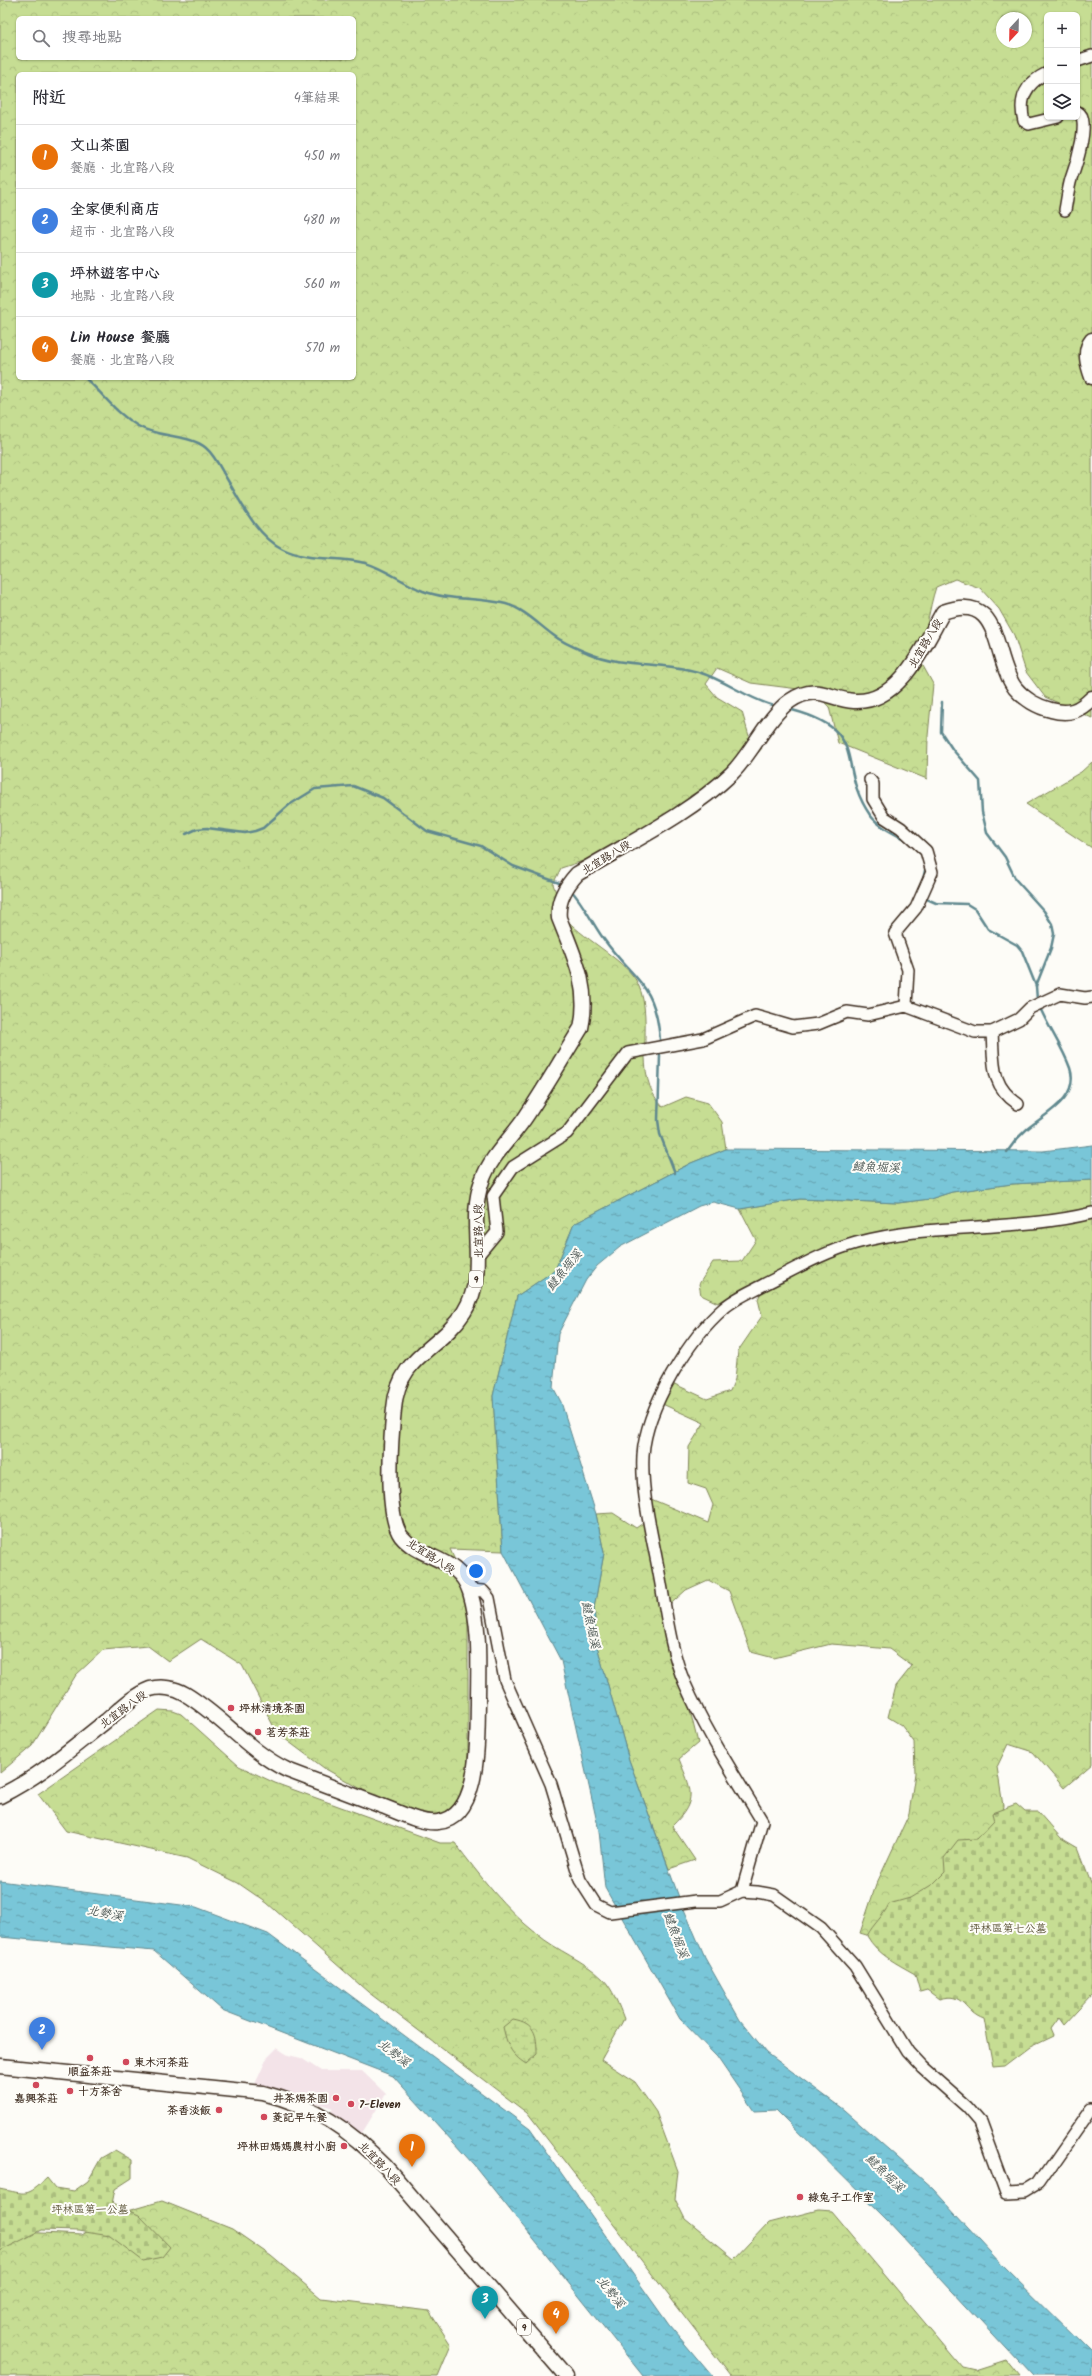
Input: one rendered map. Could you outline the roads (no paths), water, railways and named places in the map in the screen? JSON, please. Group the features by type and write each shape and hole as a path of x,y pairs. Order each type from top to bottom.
{"main road":[{"path":"1092,340 1089,343 1087,361 1092,378"},
{"name":"北宜路八段","path":"0,1796 26,1783 128,1703 150,1689 166,1687 183,1692 200,1703 267,1760 287,1770 415,1818 433,1822 448,1820 457,1812 465,1802 474,1776 477,1751 478,1652 476,1623 470,1590 452,1567 412,1545 401,1535 391,1503 391,1457 394,1406 399,1382 408,1367 464,1313 474,1291 478,1255 476,1203 482,1181 491,1162 526,1117 581,1028 584,1015 583,982 559,918 558,908 568,883 576,874 693,805 713,790 732,773 790,702 813,692 854,701 867,699 886,693 911,669 943,612 964,606 981,614 989,622 997,638 1008,674 1016,688 1028,699 1042,708 1064,714 1082,707 1092,698"},
{"name":"北宜路八段","path":"4,2069 263,2093 291,2100 320,2113 364,2144 386,2167 566,2376"}],"street":[{"path":"1080,60 1092,56"},
{"path":"1044,75 1031,84 1024,94 1020,106 1024,121 1029,124 1046,120"},
{"path":"1065,210 1071,180 1090,137 1087,118 1080,113"},
{"path":"870,780 873,784 873,799 884,817 926,850 932,872 916,908 895,933 908,970 906,1006"},
{"path":"478,1255 497,1232 493,1196 513,1167 567,1133 628,1053 703,1039 756,1016 793,1027 818,1024 847,1012 868,1015 906,1006 975,1032 992,1032 1019,1019 1030,1008 1060,994 1085,998 1092,997"},
{"path":"992,1032 994,1076 1006,1096 1018,1104"},
{"path":"742,1891 762,1821 709,1732 685,1684 678,1666 647,1508 643,1455 650,1423 667,1379 709,1324 725,1306 824,1254 857,1243 901,1234 1063,1220 1092,1213"},
{"path":"470,1590 483,1591 489,1598 505,1680 551,1784 580,1880 596,1905 610,1912 696,1901 720,1901 742,1891 774,1895 821,1928 839,1945 855,1966 908,2052 923,2068 967,2107 980,2122 1006,2193 1026,2192 1039,2184 1092,2108"}],"water":[{"name":"𩻸魚堀溪","path":"1092,1145 1092,1180 1012,1184 952,1192 930,1199 898,1203 800,1199 740,1209 713,1202 699,1206 620,1247 597,1266 586,1280 558,1334 553,1387 561,1402 596,1514 604,1553 594,1608 597,1646 629,1760 680,1900 705,1958 740,2020 767,2053 844,2110 933,2189 1003,2265 1092,2353 1092,2376 1032,2376 888,2221 776,2110 754,2111 717,2057 680,2019 605,1888 599,1831 561,1661 503,1551 493,1396 517,1296 555,1270 574,1224 691,1163 726,1149 1043,1151"},
{"name":"北勢溪","path":"0,1881 196,1907 268,1934 530,2129 669,2325 712,2376 643,2376 474,2165 393,2076 222,2010 154,1951 0,1937"}],"waterway":[{"path":"87,380 123,416 138,426 155,433 191,440 206,448 216,460 256,526 273,543 283,549 303,556 365,563 380,569 416,588 433,594 454,598 485,600 513,606 525,613 561,640 601,658 629,663 671,666 698,672 708,675 755,699 775,706"},
{"path":"942,702 941,732 953,750 980,781 982,812 987,833 1005,857 1016,880 1044,911 1052,924 1054,934 1051,948 1036,986 1037,1000"},
{"path":"792,710 817,718 833,728 842,739 848,751 854,780 860,797 870,815 883,827 908,841"},
{"path":"186,834 197,829 207,828 245,833 255,831 263,828 289,805 315,789 353,786 383,798 427,831 481,846 513,866 562,884"},
{"path":"922,884 926,866"},
{"path":"570,889 603,938 648,993 657,1020 660,1040"},
{"path":"927,899 936,903 967,904 975,909 988,929 1017,945 1022,951 1036,986"},
{"path":"1007,1152 1024,1132 1066,1097 1070,1088 1072,1079 1070,1068 1064,1053 1041,1010"},
{"path":"660,1055 658,1120 660,1134 675,1173"}],"place":[{"name":"坪林清境茶園","path":"231,1708"},
{"name":"茗芳茶莊","path":"258,1732"},
{"name":"全家便利商店","path":"42,2050"},
{"name":"順益茶莊","path":"90,2058"},
{"name":"東木河茶莊","path":"126,2062"},
{"name":"嘉興茶莊","path":"36,2085"},
{"name":"十方茶舍","path":"70,2091"},
{"name":"井茶焗茶園","path":"336,2098"},
{"name":"7-Eleven","path":"351,2104"},
{"name":"茶香淡飯","path":"219,2110"},
{"name":"菱記早午餐","path":"264,2117"},
{"name":"坪林田媽媽農村小廚","path":"344,2146"},
{"name":"文山茶園","path":"412,2167"},
{"name":"綠兔子工作室","path":"800,2197"},
{"name":"坪林遊客中心","path":"485,2319"},
{"name":"Lin House 餐廳","path":"556,2334"}],"park label":[{"name":"坪林區第七公墓","path":"1008,1928"},
{"name":"坪林區第一公墓","path":"90,2209"}]}
